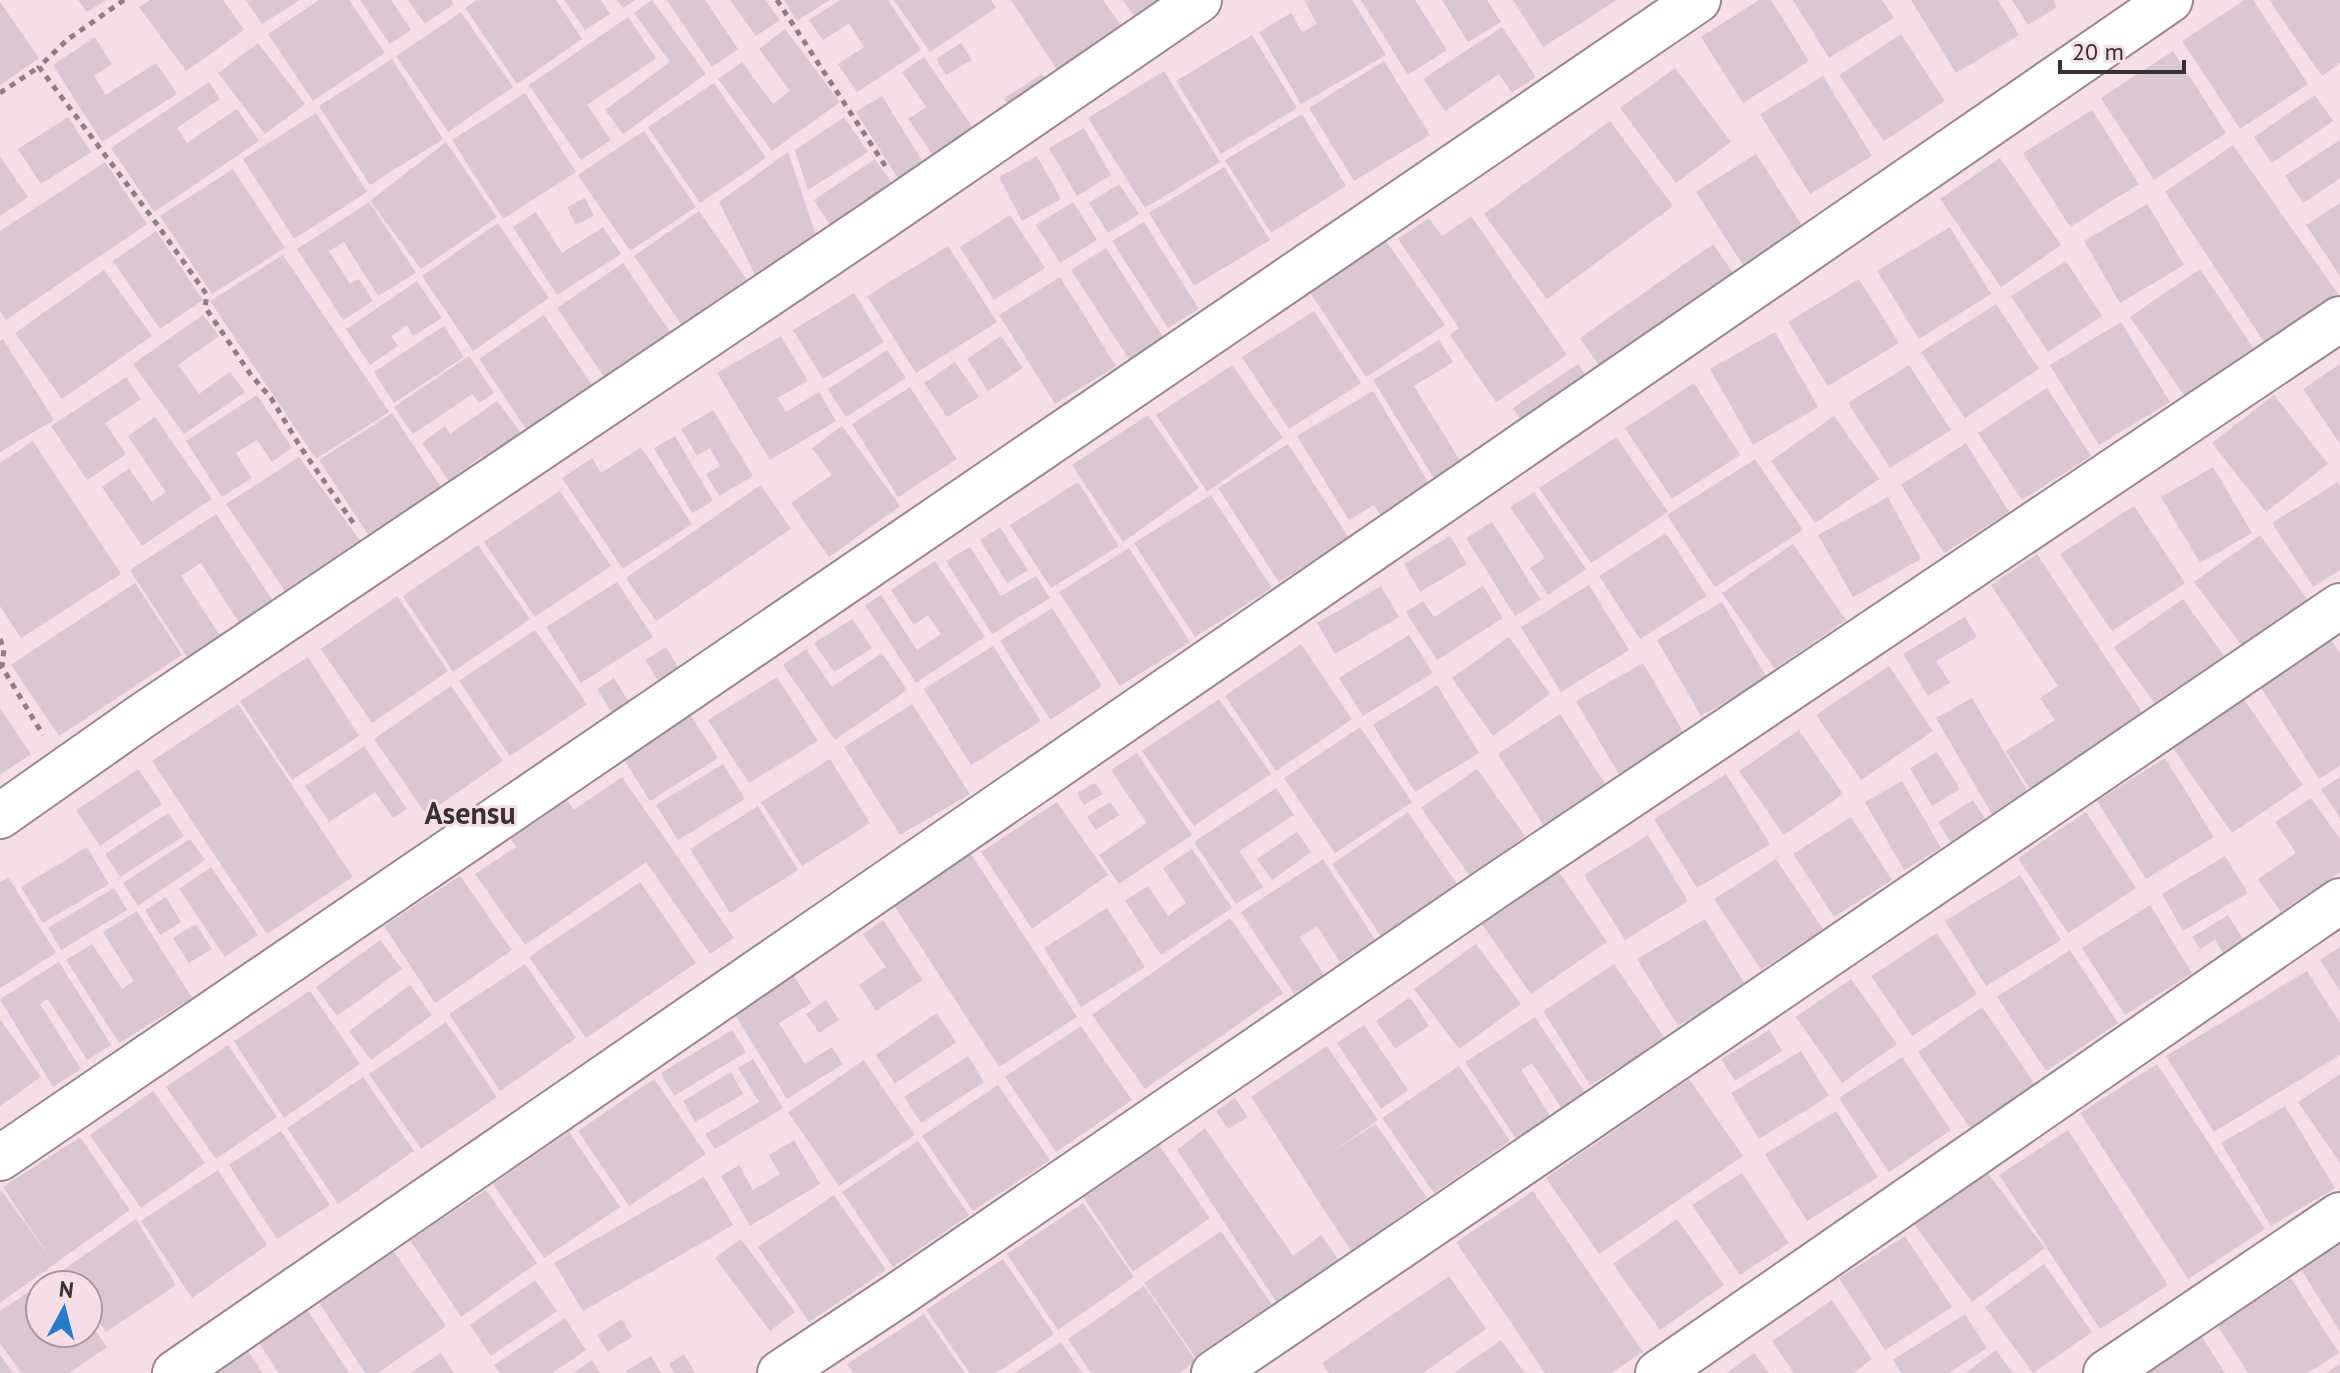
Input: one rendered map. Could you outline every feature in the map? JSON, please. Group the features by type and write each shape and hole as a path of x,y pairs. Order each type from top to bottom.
{"street":[{"path":"0,816 63,770 1199,0"},
{"path":"0,1158 1698,0"},
{"path":"175,1373 2170,0"},
{"path":"780,1373 1510,876 2340,319"},
{"path":"1214,1373 2340,606"},
{"path":"1658,1373 2340,901"},
{"path":"2106,1373 2340,1215"}],"path":[{"path":"0,93 39,67 67,40 124,0"},
{"path":"777,0 908,199"},
{"path":"39,67 207,295 205,307 251,375 271,398 301,448 377,557"},
{"path":"0,639 4,649 2,667 63,770"}],"building":[{"path":"78,0 106,0 87,12"},
{"path":"150,0 223,0 244,30 186,71 139,7"},
{"path":"246,0 300,0 262,24"},
{"path":"319,0 349,0 385,53 313,101 268,34"},
{"path":"360,0 391,0 411,30 390,44"},
{"path":"408,0 451,0 454,4 425,24"},
{"path":"477,0 556,0 582,39 517,84 465,8"},
{"path":"564,0 601,0 610,14 585,30"},
{"path":"617,0 635,0 623,8"},
{"path":"652,0 706,74 623,134 605,110 670,62 634,13"},
{"path":"667,0 705,0 738,49 712,67"},
{"path":"730,0 765,0 780,20 756,36"},
{"path":"784,0 830,0 797,21"},
{"path":"840,0 888,0 921,50 857,92 838,64 864,47 849,23 823,40 809,20"},
{"path":"894,0 991,0 996,8 930,52"},
{"path":"1011,0 1103,0 1126,33 1061,76"},
{"path":"1123,0 1182,0 1141,27"},
{"path":"1304,0 1352,0 1386,55 1301,104 1259,32 1291,13 1302,32 1317,24"},
{"path":"1361,0 1415,0 1447,50 1408,75"},
{"path":"1442,0 1487,0 1501,22 1468,42"},
{"path":"1513,0 1617,0 1543,47"},
{"path":"1759,0 1771,0 1809,61 1743,103 1701,37"},
{"path":"1793,0 1882,0 1894,18 1829,58"},
{"path":"1911,0 1998,0 2019,35 1956,73"},
{"path":"2012,0 2053,0 2057,7 2028,25"},
{"path":"2245,0 2253,0 2308,84 2240,129 2182,41"},
{"path":"2269,0 2340,0 2340,63 2322,76"},
{"path":"0,2 39,58 0,85"},
{"path":"461,12 513,87 448,132 396,56"},
{"path":"628,17 656,58 587,105 611,140 581,160 529,85"},
{"path":"1502,27 1536,77 1512,93 1499,74 1445,111 1423,79"},
{"path":"785,29 840,102 772,151 718,79 742,62 773,104 790,91 759,49"},
{"path":"1901,34 1945,101 1884,141 1839,75"},
{"path":"1252,35 1297,108 1221,154 1176,81"},
{"path":"95,37 112,64 94,76 106,95 156,63 177,94 102,142 53,65"},
{"path":"258,43 305,104 265,134 218,73"},
{"path":"961,43 972,60 946,75 936,59"},
{"path":"2173,51 2226,133 2154,180 2101,98"},
{"path":"924,57 979,137 939,164 908,119 926,107 902,72"},
{"path":"392,59 443,139 370,185 319,106"},
{"path":"1384,61 1430,135 1354,181 1309,108"},
{"path":"1675,68 1731,142 1676,183 1620,108"},
{"path":"1164,71 1220,162 1145,208 1088,118"},
{"path":"1042,74 1053,91 1015,114 1004,98"},
{"path":"1823,76 1872,156 1810,194 1760,114"},
{"path":"209,82 220,99 177,128 187,143 237,109 259,141 154,212 111,148"},
{"path":"714,83 766,158 700,203 648,127"},
{"path":"525,93 576,172 503,219 452,140"},
{"path":"2315,95 2333,121 2272,163 2254,137"},
{"path":"882,96 926,167 901,183 856,112"},
{"path":"2092,110 2139,184 2070,227 2023,153"},
{"path":"316,113 367,192 294,239 243,159"},
{"path":"1302,114 1346,186 1271,233 1225,160"},
{"path":"68,117 91,152 41,184 18,149"},
{"path":"844,117 868,152 808,190 795,150"},
{"path":"1610,121 1673,206 1547,299 1484,214"},
{"path":"1084,128 1111,175 1077,196 1049,148"},
{"path":"644,131 696,207 630,251 578,175"},
{"path":"2340,140 2340,178 2303,203 2285,176"},
{"path":"446,142 497,217 421,269 370,201"},
{"path":"2233,145 2338,294 2264,342 2165,192"},
{"path":"788,152 819,244 760,285 719,202"},
{"path":"1756,154 1810,238 1750,276 1696,192"},
{"path":"0,156 28,197 0,216"},
{"path":"1037,156 1061,199 1022,221 999,177"},
{"path":"2000,158 2061,245 2001,287 1940,199"},
{"path":"875,159 893,185 831,227 814,200"},
{"path":"105,162 147,224 6,320 0,311 0,231"},
{"path":"1224,167 1270,240 1194,286 1149,213"},
{"path":"233,169 285,248 212,294 160,216"},
{"path":"1119,184 1139,214 1108,233 1089,203"},
{"path":"585,198 594,216 576,225 567,207"},
{"path":"369,202 416,273 378,296 344,242 329,251 350,284 359,279 373,301 343,320 297,249"},
{"path":"1073,202 1097,240 1060,263 1036,225"},
{"path":"2340,203 2340,276 2306,225"},
{"path":"2147,204 2184,265 2120,303 2084,241"},
{"path":"699,211 752,287 686,331 634,256"},
{"path":"536,212 562,253 603,227 621,254 557,295 513,227"},
{"path":"1010,215 1045,268 994,300 960,247"},
{"path":"1471,216 1567,355 1496,402 1450,335 1459,328 1398,239 1429,218 1442,236"},
{"path":"1144,222 1199,309 1168,328 1112,241"},
{"path":"498,223 549,298 473,351 422,276"},
{"path":"1950,227 1991,294 1919,339 1877,271"},
{"path":"156,231 203,300 160,329 113,261"},
{"path":"1386,241 1445,325 1366,377 1310,292"},
{"path":"1713,244 1734,274 1601,368 1580,338"},
{"path":"948,246 997,322 916,373 867,296"},
{"path":"1106,248 1166,342 1132,364 1071,270"},
{"path":"283,255 389,412 316,459 210,301"},
{"path":"2066,261 2102,316 2048,352 2011,296"},
{"path":"623,263 675,339 609,384 557,308"},
{"path":"2200,269 2253,348 2184,395 2130,317"},
{"path":"104,270 152,336 62,399 15,333"},
{"path":"1060,277 1116,366 1055,404 999,315"},
{"path":"1859,279 1899,343 1828,386 1788,322"},
{"path":"417,281 442,318 413,336 407,325 391,336 398,346 370,365 346,329"},
{"path":"854,293 884,342 823,379 793,330"},
{"path":"1996,304 2039,369 1965,418 1921,352"},
{"path":"1314,311 1361,383 1289,429 1242,357"},
{"path":"203,315 219,336 178,365 199,394 230,372 245,392 184,434 133,364"},
{"path":"544,315 596,391 530,435 479,359"},
{"path":"2121,322 2170,402 2099,445 2050,365"},
{"path":"444,326 464,357 394,403 374,372"},
{"path":"1775,332 1818,407 1753,445 1710,369"},
{"path":"781,336 808,381 777,398 786,412 819,392 836,421 770,460 717,373"},
{"path":"1001,336 1023,368 988,391 967,359"},
{"path":"3,339 54,420 0,452 0,341"},
{"path":"1439,340 1453,362 1414,386 1467,472 1440,488 1373,380"},
{"path":"887,350 906,378 846,417 828,389"},
{"path":"469,356 494,393 479,403 472,394 413,434 394,407"},
{"path":"955,362 979,397 947,417 924,383"},
{"path":"1578,364 1594,387 1528,431 1513,408"},
{"path":"2340,364 2340,444 2303,389"},
{"path":"1232,365 1283,438 1207,492 1156,415"},
{"path":"1909,365 1951,430 1890,468 1848,403"},
{"path":"126,377 141,399 105,423 126,454 87,480 51,426"},
{"path":"1694,383 1740,455 1672,499 1625,428"},
{"path":"910,387 957,459 898,497 852,424"},
{"path":"2047,388 2091,456 2022,500 1978,433"},
{"path":"1373,391 1436,495 1386,524 1374,505 1349,520 1297,436"},
{"path":"257,395 292,448 272,462 257,440 236,453 252,478 222,497 186,441"},
{"path":"2274,395 2328,464 2266,512 2212,443"},
{"path":"497,401 526,440 490,466 482,456 449,481 422,443 445,426 450,434"},
{"path":"713,410 753,476 719,496 706,474 720,466 710,448 697,456 681,429"},
{"path":"392,413 444,492 371,539 319,460"},
{"path":"1148,415 1199,488 1123,542 1072,465"},
{"path":"1834,416 1879,479 1815,523 1771,461"},
{"path":"155,417 212,499 142,546 102,487 129,468 152,502 166,492 128,436"},
{"path":"842,426 900,506 829,557 791,503 832,475 812,448"},
{"path":"675,436 713,501 692,513 654,448"},
{"path":"1616,437 1668,512 1591,563 1539,488"},
{"path":"33,441 121,574 21,638 0,606 0,463"},
{"path":"1966,443 2009,512 1944,553 1901,485"},
{"path":"1288,444 1349,538 1279,582 1218,488"},
{"path":"641,447 692,524 623,569 562,478 592,458 601,473"},
{"path":"299,457 367,550 291,600 226,504"},
{"path":"1755,459 1803,530 1715,587 1667,515"},
{"path":"2213,467 2252,533 2200,563 2161,497"},
{"path":"1078,482 1119,546 1051,588 1010,525"},
{"path":"2338,482 2340,570 2313,587 2272,523"},
{"path":"761,485 791,529 656,621 626,578"},
{"path":"560,491 611,566 535,617 484,542"},
{"path":"1534,492 1586,569 1548,595 1530,568 1545,558 1510,507"},
{"path":"1211,495 1272,588 1195,637 1134,543"},
{"path":"1888,497 1921,559 1853,597 1818,535"},
{"path":"2134,506 2185,583 2112,631 2060,554"},
{"path":"216,514 275,604 241,626 201,563 181,576 224,642 191,663 130,570"},
{"path":"1492,522 1541,600 1515,616 1466,538"},
{"path":"1000,527 1028,570 1007,583 980,540"},
{"path":"1666,533 1707,596 1640,639 1599,576"},
{"path":"2260,535 2308,600 2243,647 2194,582"},
{"path":"1450,536 1467,564 1420,592 1404,564"},
{"path":"1793,544 1846,620 1775,669 1722,593"},
{"path":"478,545 530,619 453,672 403,596"},
{"path":"970,547 1001,596 1036,576 1050,598 992,634 946,561"},
{"path":"1129,548 1190,642 1120,686 1059,592"},
{"path":"2037,554 2144,715 2030,789 2006,751 2055,720 2040,698 2058,686 1991,585"},
{"path":"935,561 985,637 916,683 865,605 881,595 917,650 941,634 928,615 914,625 891,590"},
{"path":"617,582 653,637 581,683 546,627"},
{"path":"135,583 182,655 59,736 11,665"},
{"path":"1589,585 1629,650 1561,692 1521,627"},
{"path":"1381,586 1399,617 1335,654 1317,623"},
{"path":"1483,586 1503,618 1437,660 1406,612 1423,601 1434,617"},
{"path":"397,596 448,671 372,723 321,649"},
{"path":"2183,599 2224,656 2155,704 2114,647"},
{"path":"1722,602 1767,678 1701,716 1657,640"},
{"path":"1052,608 1102,686 1050,720 1000,641"},
{"path":"1965,617 1977,637 1936,661 1950,683 1928,696 1903,654"},
{"path":"852,619 872,648 834,672 814,643"},
{"path":"535,630 587,704 510,756 459,681"},
{"path":"1409,635 1433,673 1363,716 1339,678"},
{"path":"1509,637 1550,694 1493,736 1452,678"},
{"path":"2330,638 2340,653 2340,766 2319,779 2258,683"},
{"path":"1301,644 1352,719 1276,771 1225,696"},
{"path":"993,646 1041,721 971,765 924,689"},
{"path":"666,647 679,669 659,682 645,660"},
{"path":"806,649 832,687 882,653 907,690 835,740 783,665"},
{"path":"308,657 359,736 292,780 240,701"},
{"path":"1643,663 1688,740 1621,778 1576,701"},
{"path":"1889,666 1933,731 1861,780 1816,715"},
{"path":"777,677 818,741 749,783 708,720"},
{"path":"614,678 629,702 612,713 597,689"},
{"path":"1437,685 1479,753 1415,792 1373,725"},
{"path":"451,686 503,761 426,814 374,739"},
{"path":"2241,695 2303,785 2232,833 2170,744"},
{"path":"1972,698 2034,802 1997,823 1936,718"},
{"path":"1219,699 1271,774 1194,826 1142,751"},
{"path":"238,704 353,877 267,934 152,761"},
{"path":"912,704 970,794 900,835 844,747"},
{"path":"0,708 31,754 0,775"},
{"path":"687,709 718,758 650,801 619,752"},
{"path":"1560,714 1610,791 1547,831 1498,754"},
{"path":"1360,727 1412,802 1335,853 1284,778"},
{"path":"1799,730 1843,794 1784,835 1739,771"},
{"path":"364,746 407,809 393,818 375,792 329,822 305,786"},
{"path":"1937,752 1960,789 1932,806 1910,768"},
{"path":"1137,753 1192,835 1119,884 1099,855 1147,823 1111,770"},
{"path":"2165,758 2214,837 2146,879 2097,801"},
{"path":"830,759 870,823 802,866 761,802"},
{"path":"723,764 745,799 678,840 656,805"},
{"path":"138,769 162,804 100,846 76,810"},
{"path":"1477,769 1525,836 1470,876 1421,808"},
{"path":"1726,774 1770,844 1697,888 1654,819"},
{"path":"622,777 734,938 710,954 646,862 525,945 475,874 516,847 505,831 561,792 574,810"},
{"path":"2340,777 2340,818 2321,789"},
{"path":"1902,781 1941,848 1904,870 1865,802"},
{"path":"1095,783 1103,794 1084,805 1077,793"},
{"path":"1276,788 1294,815 1239,851 1263,887 1236,904 1194,842"},
{"path":"2311,798 2340,839 2340,872 2281,912 2258,879 2296,853 2275,822"},
{"path":"1973,800 1989,825 1953,846 1938,822"},
{"path":"1057,802 1108,875 1032,929 981,852"},
{"path":"1110,802 1119,815 1096,830 1087,817"},
{"path":"758,806 798,870 730,913 690,849"},
{"path":"1408,812 1459,887 1383,939 1332,864"},
{"path":"2086,812 2136,888 2068,933 2018,858"},
{"path":"168,813 184,836 120,877 105,854"},
{"path":"1851,817 1892,880 1834,917 1793,854"},
{"path":"1297,832 1311,852 1272,880 1257,859"},
{"path":"1648,835 1688,901 1625,940 1584,875"},
{"path":"190,839 205,860 138,906 123,883"},
{"path":"87,847 109,884 43,923 21,887"},
{"path":"1192,849 1232,908 1161,955 1125,901 1148,886 1168,916 1186,903 1163,868"},
{"path":"971,854 1077,1017 999,1067 893,904"},
{"path":"2225,856 2248,893 2183,931 2162,894"},
{"path":"1323,859 1375,940 1340,962 1317,926 1300,937 1324,975 1294,994 1241,912"},
{"path":"1776,859 1823,929 1761,970 1714,899"},
{"path":"211,867 258,935 225,957 179,889"},
{"path":"1556,868 1607,942 1531,994 1479,920"},
{"path":"2020,875 2061,940 1986,986 1945,921"},
{"path":"460,876 512,950 435,1003 384,926"},
{"path":"8,877 56,953 0,988 0,882"},
{"path":"640,882 696,963 586,1038 529,957"},
{"path":"114,888 127,910 61,950 48,928"},
{"path":"166,897 181,922 160,935 145,910"},
{"path":"2150,905 2192,973 2125,1015 2082,948"},
{"path":"1107,908 1145,967 1081,1007 1044,948"},
{"path":"137,911 192,998 119,1043 66,960 92,944 122,989 134,981 103,932"},
{"path":"2228,915 2246,944 2225,956 2215,940 2200,949 2192,937"},
{"path":"1230,918 1283,993 1145,1089 1092,1015"},
{"path":"1705,919 1746,986 1678,1026 1637,959"},
{"path":"883,920 923,980 876,1011 859,985 886,967 863,934"},
{"path":"196,924 212,949 189,963 173,938"},
{"path":"1937,933 1977,994 1912,1036 1871,976"},
{"path":"380,940 402,969 337,1016 316,987"},
{"path":"1476,944 1521,1004 1459,1049 1414,989"},
{"path":"2340,947 2340,991 2320,960"},
{"path":"2070,950 2118,1023 2046,1071 1997,997"},
{"path":"59,962 111,1045 87,1060 48,999 40,1004 81,1069 53,1087 0,999"},
{"path":"525,964 576,1038 500,1091 449,1014"},
{"path":"1614,964 1666,1040 1590,1085 1543,1011"},
{"path":"2307,971 2340,1023 2340,1055 2214,1132 2166,1056"},
{"path":"792,973 811,1003 779,1023 805,1064 832,1047 843,1064 787,1099 732,1010"},
{"path":"1851,979 1897,1044 1842,1083 1796,1017"},
{"path":"410,985 432,1015 371,1060 349,1031"},
{"path":"310,991 360,1064 284,1118 234,1041"},
{"path":"1410,997 1429,1026 1395,1049 1376,1021"},
{"path":"826,1000 839,1020 819,1033 806,1014"},
{"path":"1982,1007 2035,1084 1970,1128 1918,1052"},
{"path":"937,1013 956,1042 895,1084 876,1055"},
{"path":"1535,1017 1586,1094 1562,1109 1532,1063 1521,1070 1552,1119 1518,1142 1465,1062"},
{"path":"0,1019 41,1077 0,1106"},
{"path":"446,1022 497,1097 421,1149 369,1074"},
{"path":"1364,1025 1408,1090 1381,1109 1337,1043"},
{"path":"1081,1026 1132,1100 1056,1152 1005,1077"},
{"path":"732,1030 746,1052 674,1096 661,1073"},
{"path":"1769,1030 1782,1051 1735,1081 1721,1059"},
{"path":"228,1045 277,1117 216,1159 166,1087"},
{"path":"1327,1046 1378,1120 1332,1152 1376,1124 1427,1198 1351,1251 1251,1097"},
{"path":"1801,1051 1829,1096 1759,1139 1731,1093"},
{"path":"968,1056 984,1082 921,1123 904,1097"},
{"path":"1902,1057 1951,1130 1889,1172 1839,1098"},
{"path":"753,1059 783,1108 715,1149 705,1134 759,1102 738,1068"},
{"path":"864,1060 915,1135 839,1186 788,1112"},
{"path":"2157,1064 2265,1229 2188,1279 2080,1113"},
{"path":"1459,1066 1510,1141 1434,1193 1382,1118"},
{"path":"731,1072 743,1094 695,1122 683,1101"},
{"path":"2340,1074 2340,1163 2298,1102"},
{"path":"363,1077 414,1151 338,1204 287,1128"},
{"path":"654,1079 706,1154 629,1206 578,1131"},
{"path":"1689,1079 1743,1156 1599,1254 1546,1178"},
{"path":"998,1085 1050,1160 973,1211 922,1136"},
{"path":"153,1091 205,1163 141,1208 90,1135"},
{"path":"1235,1098 1248,1117 1228,1129 1216,1111"},
{"path":"2285,1106 2335,1188 2271,1226 2221,1143"},
{"path":"1836,1111 1878,1177 1807,1221 1765,1154"},
{"path":"1205,1128 1293,1256 1321,1235 1342,1265 1281,1309 1177,1150"},
{"path":"2068,1130 2168,1285 2100,1329 1999,1175"},
{"path":"281,1131 330,1205 277,1239 229,1165"},
{"path":"569,1132 620,1207 544,1258 493,1184"},
{"path":"80,1137 130,1210 48,1269 24,1269 24,1286 0,1303 0,1192 51,1259 3,1187"},
{"path":"794,1140 820,1184 750,1226 721,1176 739,1165 753,1190 780,1174 769,1155"},
{"path":"918,1141 969,1215 893,1267 842,1192"},
{"path":"1159,1145 1210,1218 1133,1272 1082,1195"},
{"path":"218,1170 267,1245 192,1298 141,1221"},
{"path":"1986,1171 2045,1248 1972,1302 1914,1224"},
{"path":"1742,1173 1789,1243 1740,1275 1692,1205"},
{"path":"704,1177 733,1225 583,1311 554,1263"},
{"path":"486,1190 537,1263 461,1317 410,1240"},
{"path":"1533,1191 1643,1352 1611,1373 1545,1373 1456,1242"},
{"path":"834,1195 886,1270 809,1322 758,1247"},
{"path":"1083,1203 1134,1277 1058,1330 1007,1254"},
{"path":"136,1219 176,1285 106,1332 104,1269 64,1269"},
{"path":"1677,1219 1724,1285 1660,1330 1613,1264"},
{"path":"1221,1231 1272,1305 1196,1358 1144,1283"},
{"path":"2340,1234 2340,1332 2296,1261"},
{"path":"1905,1236 1952,1307 1885,1350 1839,1278"},
{"path":"741,1239 795,1312 770,1331 715,1258"},
{"path":"394,1252 446,1326 378,1373 365,1373 319,1303"},
{"path":"1003,1259 1054,1334 996,1373 970,1373 926,1310"},
{"path":"2044,1264 2092,1332 2033,1373 1985,1307"},
{"path":"1449,1276 1486,1329 1423,1373 1329,1373 1322,1363"},
{"path":"2291,1278 2339,1353 2307,1373 2248,1373 2217,1325"},
{"path":"535,1280 557,1311 491,1356 470,1325"},
{"path":"1144,1286 1196,1361 1179,1373 1091,1373 1068,1339"},
{"path":"24,1295 24,1349 104,1349 104,1343 107,1347 69,1373 21,1373 0,1343 0,1311"},
{"path":"1832,1300 1872,1359 1853,1373 1794,1373 1772,1341"},
{"path":"306,1308 349,1373 279,1373 257,1340"},
{"path":"924,1314 965,1373 853,1373 847,1364"},
{"path":"1965,1314 1987,1348 1949,1373 1901,1373 1893,1360"},
{"path":"565,1318 586,1350 552,1373 500,1373 494,1365"},
{"path":"622,1319 632,1337 608,1352 597,1335"},
{"path":"2199,1332 2225,1373 2135,1373"},
{"path":"1501,1340 1525,1373 1454,1373"},
{"path":"242,1342 263,1373 195,1373"},
{"path":"1061,1342 1082,1373 1014,1373"},
{"path":"1996,1350 2013,1373 1965,1373"},
{"path":"441,1353 454,1373 410,1373"},
{"path":"1754,1353 1769,1373 1727,1373"},
{"path":"684,1354 695,1373 674,1373 669,1364"},
{"path":"0,1355 13,1373 0,1373"},
{"path":"651,1356 661,1373 626,1371"},
{"path":"592,1360 600,1373 573,1373"},
{"path":"2340,1364 2340,1373 2326,1373"}],"district":[{"name":"Asensu","path":"470,812"}]}
